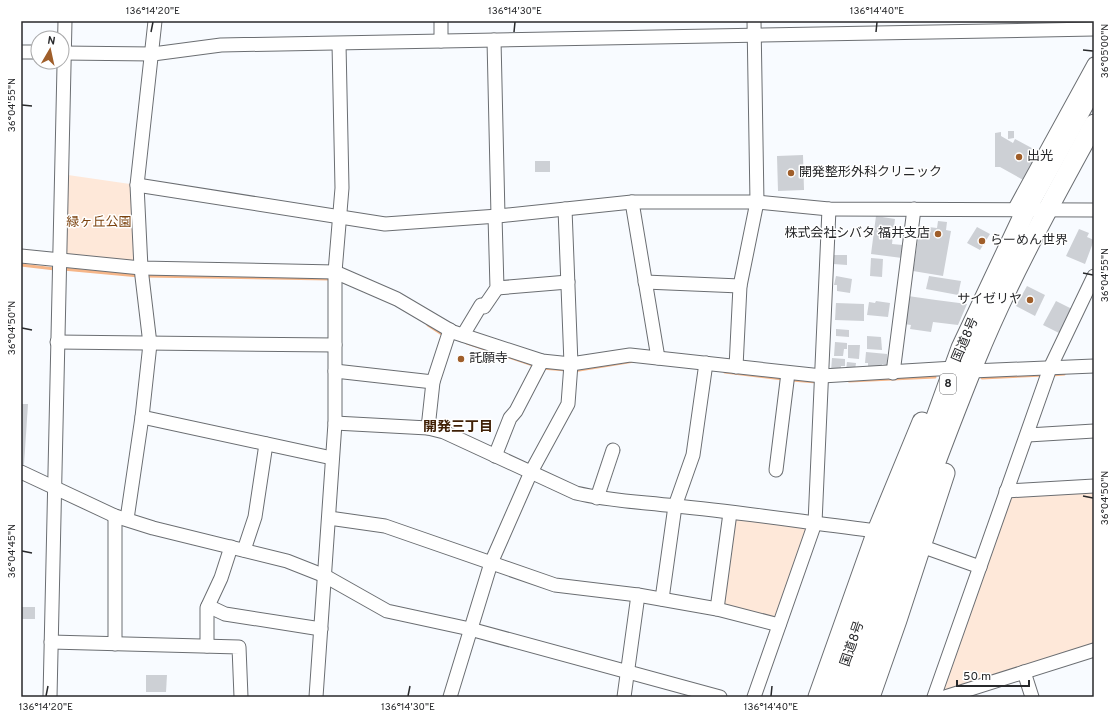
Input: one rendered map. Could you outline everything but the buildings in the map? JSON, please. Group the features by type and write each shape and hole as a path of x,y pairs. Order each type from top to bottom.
{"highway":[{"name":"国道8号","path":"851,697 969,367 994,277 1020,210 1094,86"},
{"name":"国道8号","path":"835,697 969,367 1048,210 1094,124"},
{"name":"8","path":"818,697 852,618 877,531 926,412 969,367"},
{"name":"8","path":"870,697 893,619 921,546 967,407 969,367"}],"street":[{"path":"114,644 121,518 142,417 150,344 141,268 137,186 153,54 155,21"},
{"path":"441,21 441,40"},
{"path":"736,367 740,286 757,202 754,21"},
{"path":"70,53 153,54 222,45 754,35 1031,26 1094,29"},
{"path":"463,335 481,305 484,307 497,288 494,40"},
{"path":"316,697 335,423 336,272 338,217 342,188 339,44"},
{"path":"1020,210 1094,64"},
{"path":"50,697 63,70"},
{"path":"137,186 385,224 496,216 632,202 757,202 829,208 1094,210"},
{"path":"632,202 658,358"},
{"path":"754,697 815,523 829,208"},
{"path":"450,697 491,563 531,472 568,404 571,364 565,209"},
{"path":"893,373 914,209"},
{"path":"21,256 141,268 336,272 397,299 450,330 542,362 571,364 630,355 822,376 893,373 969,367 1050,368 1094,366"},
{"path":"934,697 1006,491 1028,435 1050,368 1094,276"},
{"path":"497,288 568,282"},
{"path":"645,282 740,286"},
{"path":"428,428 433,382 450,330"},
{"path":"57,342 335,345"},
{"path":"495,456 510,418 516,411 542,362"},
{"path":"662,599 675,506 694,455 706,364"},
{"path":"335,371 433,382"},
{"path":"776,470 788,373"},
{"path":"142,417 332,458"},
{"path":"335,423 428,428 444,432 576,493 597,498 877,531"},
{"path":"1028,435 1094,431"},
{"path":"244,550 255,517 266,444"},
{"path":"597,498 613,450"},
{"path":"21,472 121,518 287,561 325,576 386,611 470,629 720,697"},
{"path":"1006,491 1094,486"},
{"path":"717,609 730,513"},
{"path":"329,518 385,526 555,585 662,599 717,609 780,625"},
{"path":"921,546 980,567"},
{"path":"207,646 206,618 208,606 221,578 231,547"},
{"path":"624,697 638,595"},
{"path":"208,606 225,614 321,629"},
{"path":"51,642 239,647 241,697"},
{"path":"945,697 1094,650"},
{"path":"1024,672 1032,697"}],"green space":[{"name":"緑ヶ丘公園","path":"61,174 137,185 141,268 59,260"},
{"path":"1094,486 1094,650 934,697 1006,491"},
{"path":"732,513 811,523 779,625 717,609"}],"waterway":[{"path":"21,265 55,269"},
{"path":"63,269 139,276"},
{"path":"145,276 331,279"},
{"path":"428,325 445,336"},
{"path":"467,343 536,366"},
{"path":"573,371 634,361"},
{"path":"541,368 567,370"},
{"path":"725,372 783,379"},
{"path":"1052,375 1064,374"},
{"path":"982,378 1044,375"},
{"path":"849,381 935,377"},
{"path":"791,380 817,382"}],"place":[{"name":"出光","path":"1019,157"},
{"name":"開発整形外科クリニック","path":"791,173"},
{"name":"株式会社シバタ 福井支店","path":"938,234"},
{"name":"らーめん世界","path":"982,241"},
{"name":"サイゼリヤ","path":"1030,300"},
{"name":"託願寺","path":"461,359"}],"district":[{"name":"開発三丁目","path":"458,427"}]}
